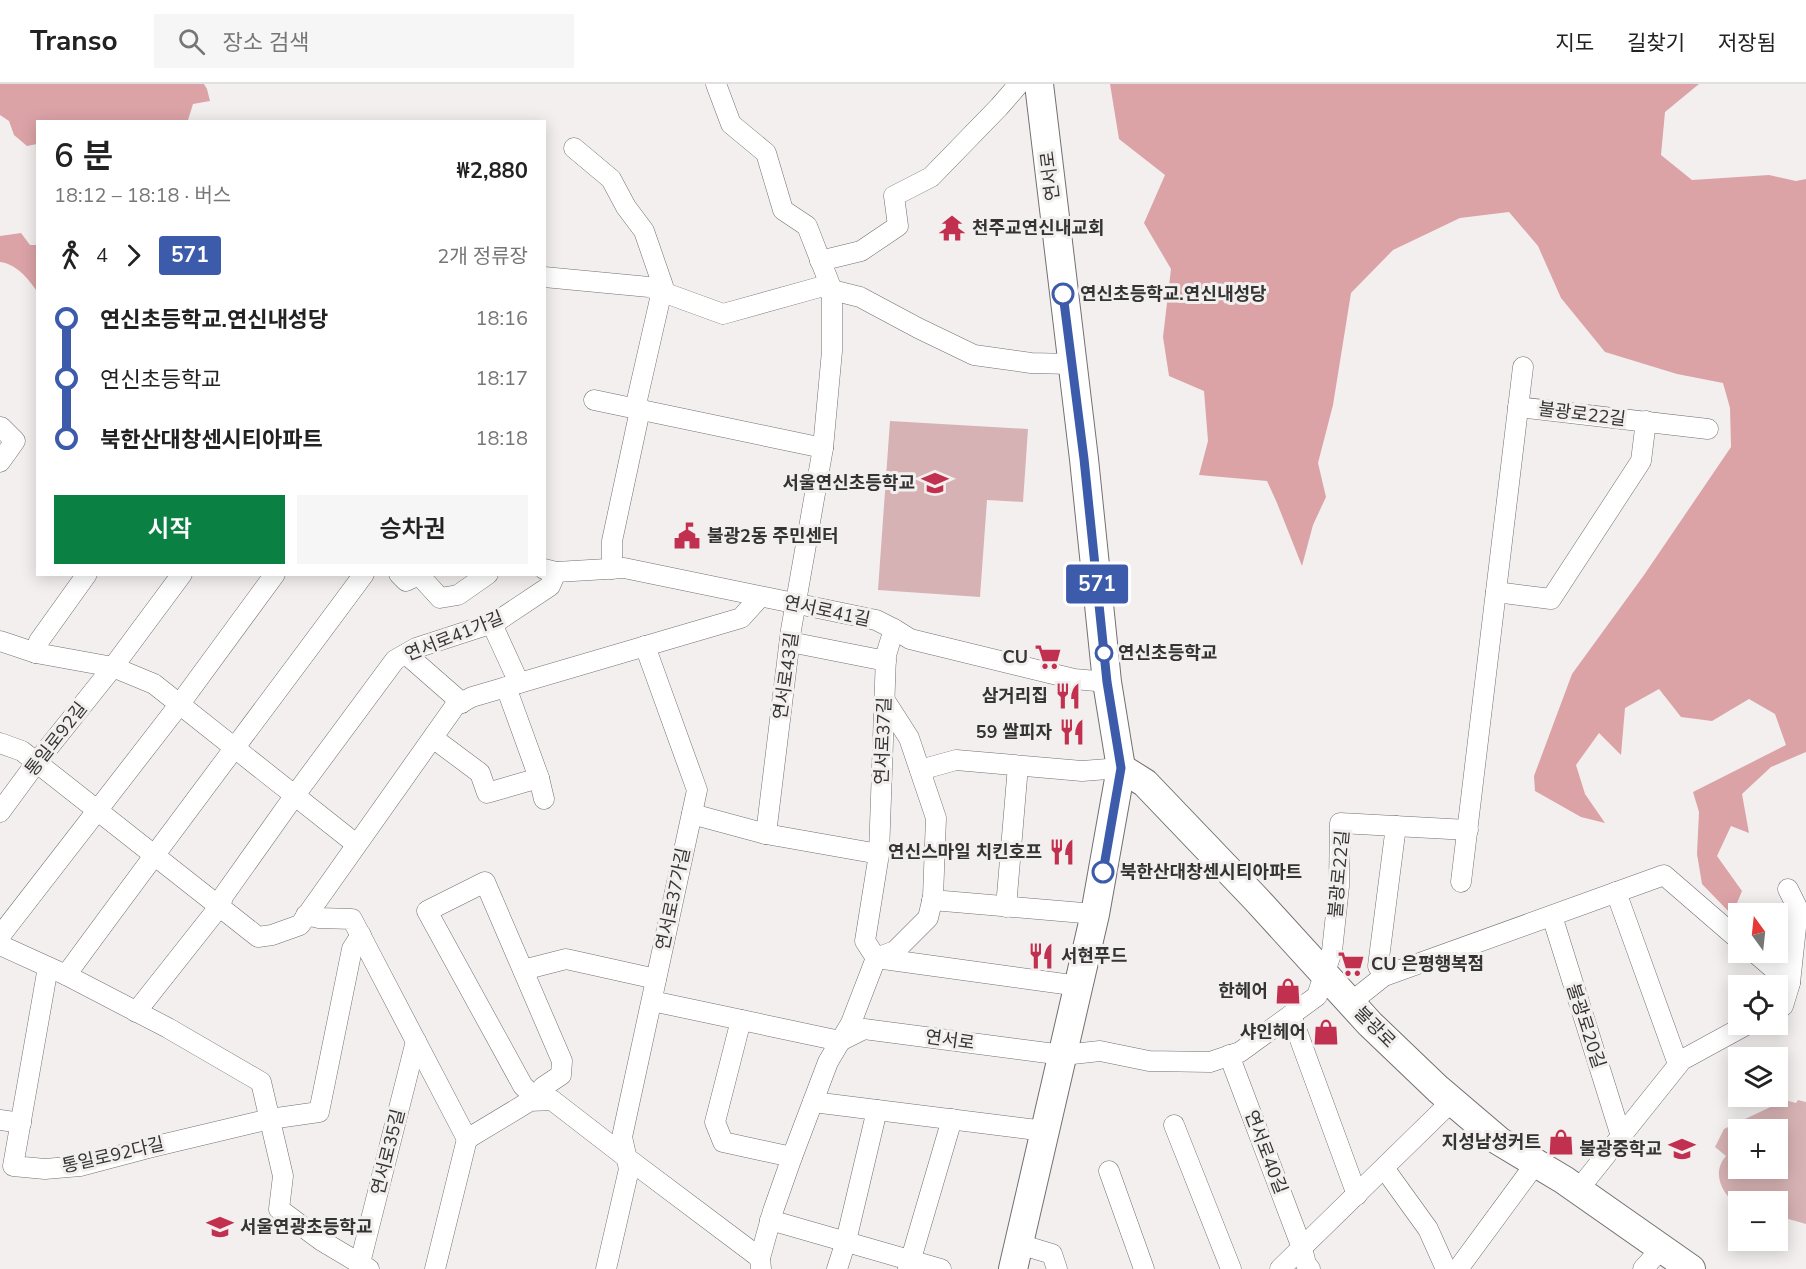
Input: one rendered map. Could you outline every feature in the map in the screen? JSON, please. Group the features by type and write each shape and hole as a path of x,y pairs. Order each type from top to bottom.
{"main road":[{"name":"연서로","path":"1016,1256 1095,914 1121,768 1107,682 1084,459 1039,84"},
{"name":"불광로","path":"1121,768 1145,783 1256,899 1350,1003 1452,1101 1499,1141 1578,1190 1652,1259 1691,1269"}],"street":[{"path":"716,84 731,124 766,153 783,210 807,226 832,290"},
{"path":"820,261 861,251 898,226 894,196 931,177 1019,84"},
{"path":"574,148 611,178 626,207 644,231 663,286 637,400 640,410 612,541 612,568"},
{"path":"546,277 649,287 723,314 820,287 860,297 974,355 1031,363 1071,364"},
{"name":"연서로43길","path":"766,834 790,642 823,447 832,351 832,290"},
{"name":"불광로22길","path":"1461,882 1522,367"},
{"path":"594,400 823,447"},
{"name":"불광로22길","path":"1518,407 1708,429"},
{"name":"불광로22길","path":"1496,592 1551,599 1641,461 1646,421"},
{"path":"0,462 15,441 1,427"},
{"name":"연서로41길","path":"550,571 624,568 876,620 910,639 1074,679 1107,682"},
{"name":"연서로41가길","path":"219,907 224,895 295,795 395,660 416,648 492,624 550,586 550,571"},
{"path":"36,653 39,641 86,576"},
{"path":"113,667 181,576"},
{"path":"0,936 179,705 274,576"},
{"path":"153,856 363,576"},
{"path":"401,576 406,581 417,576"},
{"path":"420,576 440,597 458,595 485,576"},
{"path":"0,743 22,751 258,937 272,935 300,925 455,706 513,685 741,618 760,597"},
{"path":"492,624 513,685 544,798"},
{"name":"연서로37길","path":"876,958 865,941 879,854 886,655 894,629"},
{"path":"0,641 36,653 113,667 154,684 356,844"},
{"path":"790,642 886,661"},
{"name":"연서로37가길","path":"606,1269 629,1169 622,1137 697,790 645,646"},
{"path":"406,654 462,703"},
{"name":"통일로92길","path":"0,812 113,667"},
{"path":"467,1139 530,1101 552,1100 760,1264 770,1220 828,1062 850,1023 876,958 895,951 928,918 932,900 936,818 909,738 884,699"},
{"path":"433,738 480,773 487,793 539,778"},
{"path":"920,770 956,760 1082,771 1121,768"},
{"path":"1006,907 1018,766"},
{"path":"692,814 766,834 879,854"},
{"name":"불광로22길","path":"1325,976 1332,951 1339,886 1340,823 1468,830"},
{"path":"1384,976 1378,966 1395,826"},
{"name":"통일로92다길","path":"153,856 57,971 13,1166 45,1169 80,1166 270,1119 319,1112 356,927"},
{"path":"1350,1003 1384,976 1664,875 1728,930"},
{"path":"485,882 562,1061 561,1076 543,1087 538,1100 523,1086 427,911 485,882"},
{"path":"1788,889 1798,909 1788,990"},
{"path":"1616,892 1678,1064"},
{"path":"932,900 1095,914"},
{"path":"136,1012 219,907"},
{"path":"306,915 356,927 467,1139 435,1269"},
{"name":"불광로20길","path":"1552,916 1621,1136"},
{"path":"0,945 57,971 136,1012 261,1082 270,1119"},
{"path":"876,958 1079,986"},
{"path":"523,970 566,959 656,979"},
{"path":"1767,963 1790,983"},
{"name":"연서로","path":"840,1041 864,1029 1063,1055 1100,1051 1149,1061 1210,1062 1240,1052 1317,996 1325,976"},
{"path":"651,1001 840,1041"},
{"path":"1291,1015 1357,1195"},
{"path":"741,1020 715,1122 723,1142 792,1157"},
{"path":"1578,1190 1678,1064 1728,1035"},
{"name":"연서로35길","path":"270,1119 283,1176 279,1209 364,1266 416,1041"},
{"name":"연서로40길","path":"1229,1056 1302,1248 1306,1264 1310,1269"},
{"path":"1280,1269 1452,1101"},
{"path":"813,1102 1045,1131"},
{"path":"837,1269 846,1242 877,1110"},
{"path":"909,1265 952,1119"},
{"path":"0,1120 21,1123"},
{"path":"1174,1125 1231,1269"},
{"path":"1458,1269 1536,1163"},
{"path":"1384,1168 1428,1229 1446,1269"},
{"path":"1109,1171 1144,1269"},
{"path":"770,1220 846,1242 909,1265 941,1269"},
{"path":"1016,1256 1052,1254 1058,1269"}],"shaded area":[{"path":"0,84 204,84 210,101 193,104 188,120 36,120 36,144 27,146 14,135 9,121 0,115"},
{"path":"1110,84 1699,84 1665,112 1661,155 1692,180 1769,175 1796,181 1806,179 1806,752 1771,767 1742,794 1749,833 1731,826 1717,856 1742,891 1737,903 1728,903 1728,911 1702,884 1697,854 1699,812 1693,792 1786,745 1775,714 1749,699 1712,721 1681,717 1659,689 1625,708 1621,755 1599,733 1576,765 1585,794 1605,823 1581,817 1535,791 1534,776 1572,674 1644,575 1731,447 1730,408 1723,383 1677,374 1605,352 1561,298 1538,246 1509,212 1460,218 1393,250 1351,293 1333,405 1318,463 1326,497 1313,525 1302,566 1267,481 1199,475 1208,441 1204,391 1169,376 1163,337 1171,269 1144,223 1165,175 1119,139"},
{"path":"21,233 30,245 36,245 36,290 17,269 0,262 0,236"},
{"path":"890,421 1028,429 1023,502 987,500 980,597 878,590"},
{"path":"1788,1101 1806,1102 1806,1224 1788,1219 1788,1191 1728,1191 1728,1197 1720,1183 1719,1176 1719,1169 1726,1156 1715,1147 1724,1129 1728,1127 1728,1179 1788,1179 1788,1119 1745,1119 1770,1107 1788,1107"}],"bus line":[{"name":"571","path":"1063,294 1084,459 1107,682 1121,768 1103,872"}],"place":[{"name":"천주교연신내교회","path":"952,228"},
{"name":"연신초등학교.연신내성당","path":"1063,294"},
{"name":"서울연신초등학교","path":"935,483"},
{"name":"불광2동 주민센터","path":"687,536"},
{"name":"연신초등학교","path":"1104,653"},
{"name":"CU","path":"1048,657"},
{"name":"삼거리집","path":"1068,696"},
{"name":"59 쌀피자","path":"1072,732"},
{"name":"연신스마일 치킨호프","path":"1062,852"},
{"name":"북한산대창센시티아파트","path":"1103,872"},
{"name":"서현푸드","path":"1041,956"},
{"name":"CU 은평행복점","path":"1351,964"},
{"name":"한헤어","path":"1288,991"},
{"name":"샤인헤어","path":"1326,1032"},
{"name":"지성남성커트","path":"1561,1142"},
{"name":"불광중학교","path":"1682,1149"},
{"name":"서울연광초등학교","path":"220,1227"}]}
